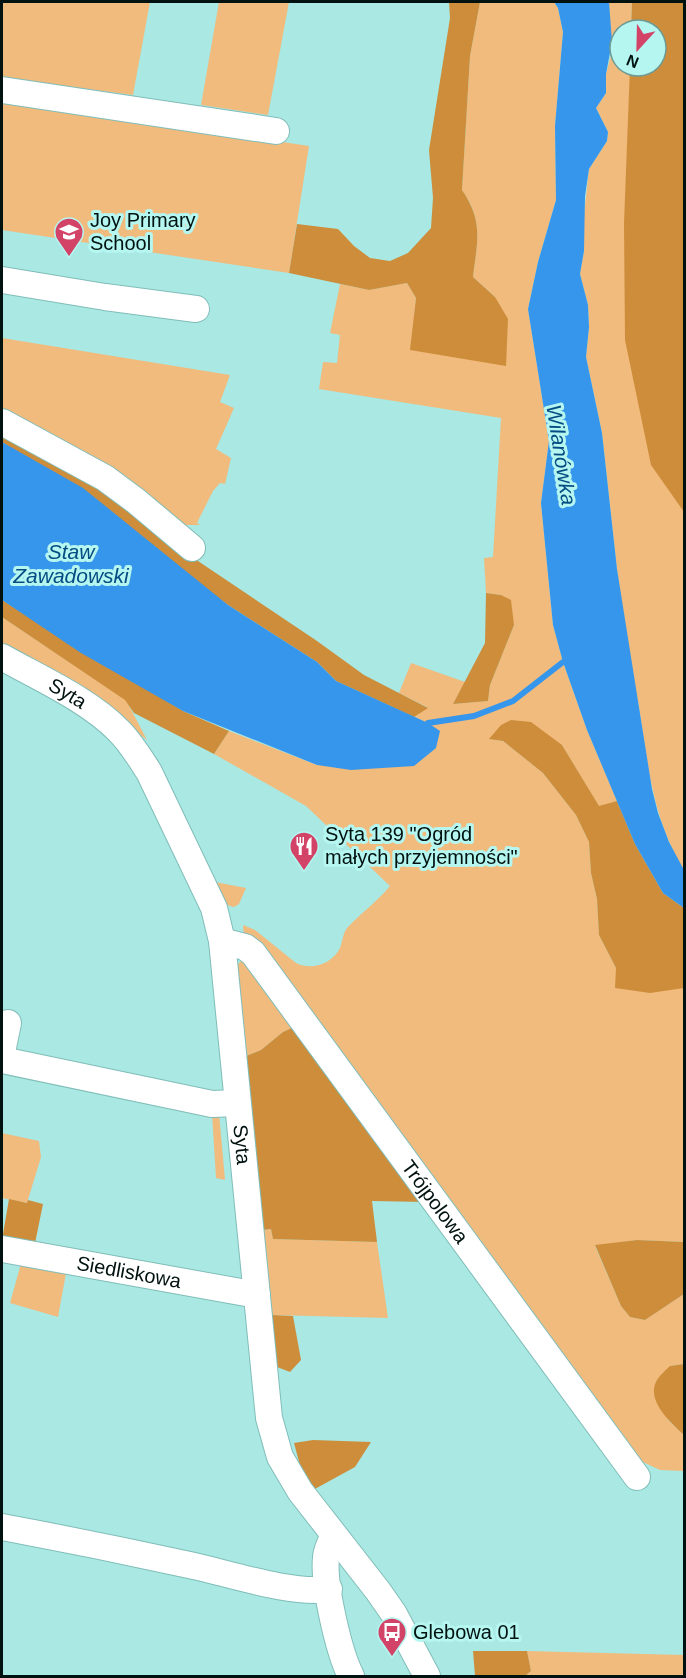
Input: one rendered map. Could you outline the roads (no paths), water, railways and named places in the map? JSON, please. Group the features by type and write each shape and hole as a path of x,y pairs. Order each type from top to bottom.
{"street":[{"path":"2,90 276,131"},
{"path":"2,280 196,309"},
{"path":"2,422 105,478 192,548"},
{"name":"Syta","path":"2,657 99,714 119,731 138,753 214,908 222,941 269,1418 280,1457 300,1491 390,1608 427,1677"},
{"name":"Trójpolowa","path":"222,941 245,947 253,953 637,1477"},
{"path":"2,1052 8,1023"},
{"path":"2,1060 212,1104 237,1102"},
{"name":"Siedliskowa","path":"2,1249 257,1295"},
{"path":"2,1527 192,1565 296,1589 309,1591 328,1589"},
{"path":"333,1536 326,1557 328,1589 342,1653 351,1677"}],"water":[{"name":"Wilanówka","path":"554,2 609,2 606,93 596,108 608,132 607,141 589,169 585,196 584,251 580,274 588,305 589,327 586,357 602,433 617,569 652,789 669,842 684,870 684,908 663,893 635,844 587,730 563,662 553,625 541,503 549,441 528,309 538,262 556,200 555,126 563,32 558,8"},
{"name":"Staw Zawadowski","path":"2,442 83,488 228,605 317,662 336,681 428,723 440,731 436,748 414,766 351,770 317,765 183,711 81,653 2,600"}],"waterway":[{"path":"428,723 474,716 513,701 563,662 569,660"}],"place":[{"name":"Joy Primary School","path":"69,258"},
{"name":"Syta 139 \"Ogród małych przyjemności\"","path":"304,872"},
{"name":"Glebowa 01","path":"392,1658"}]}
